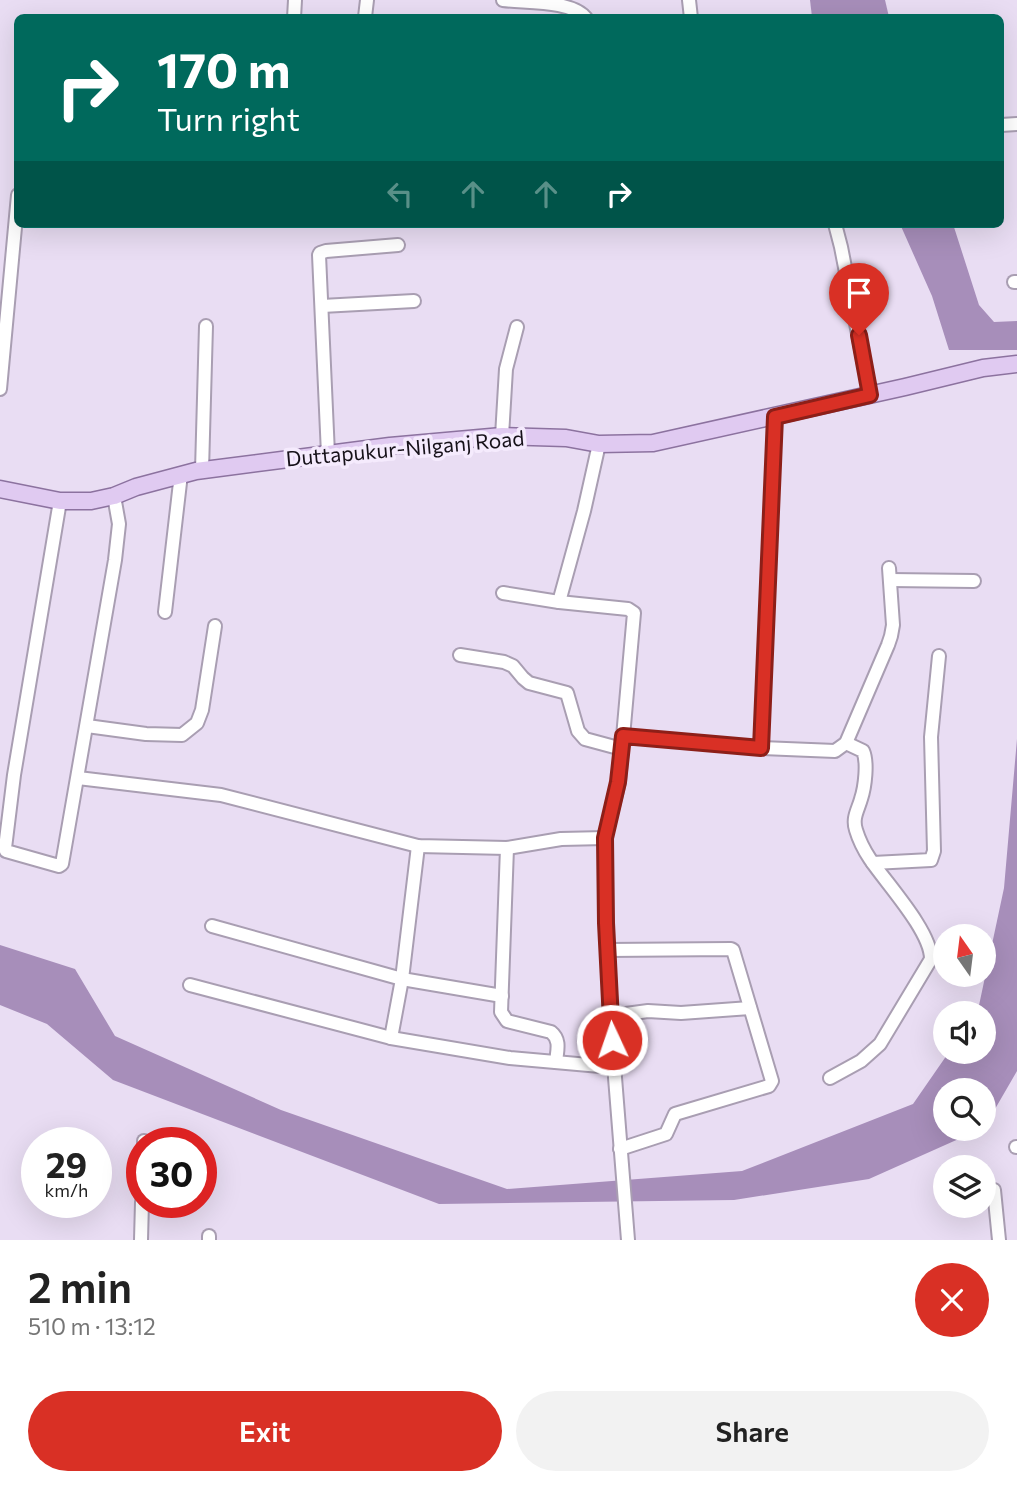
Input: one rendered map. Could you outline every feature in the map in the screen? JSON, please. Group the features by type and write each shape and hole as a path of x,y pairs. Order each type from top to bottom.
{"main road":[{"name":"Duttapukur-Nilganj Road","path":"0,489 60,501 92,501 202,470 390,446 502,436 566,439 599,444 653,443 983,368 1017,364"}],"street":[{"path":"503,0 556,4 584,14"},
{"path":"0,389 6,253 14,214"},
{"path":"836,228 870,395"},
{"path":"328,454 320,253 326,250 398,245"},
{"path":"323,306 414,301"},
{"path":"202,470 206,326"},
{"path":"502,436 506,369 517,327"},
{"path":"761,748 775,417"},
{"path":"559,602 599,444"},
{"path":"165,612 181,474"},
{"path":"60,501 14,775 5,848 6,851 60,865 78,778 118,536 119,524 114,496"},
{"path":"460,655 505,662 529,683 567,693 578,730 585,739 622,743 835,751 846,743 891,636 893,625 889,574 974,581"},
{"path":"503,593 628,609 634,613 618,782 605,838 607,950 628,1240"},
{"path":"87,726 146,734 182,735 190,730 197,723 202,710 215,626"},
{"path":"873,863 930,860 933,856 931,737 939,656"},
{"path":"830,1078 862,1061 880,1044 931,959 930,950 915,920 873,863 855,828 854,822 862,794 865,756 863,751 846,743"},
{"path":"78,778 221,795 418,846 507,848 561,839 605,838"},
{"path":"391,1038 402,979 418,846"},
{"path":"507,848 501,1012 507,1021 551,1032 556,1036 556,1062"},
{"path":"212,926 402,979 502,996"},
{"path":"607,950 731,949 772,1083 675,1114 666,1134 620,1149"},
{"path":"190,985 391,1038 510,1058 614,1065"},
{"path":"611,1016 648,1011 681,1013 750,1008"},
{"path":"996,1210 999,1240"},
{"path":"141,1240 142,1218"}],"shaded area":[{"path":"810,0 885,0 888,14 812,14"},
{"path":"902,228 954,228 979,305 994,322 1017,321 1017,350 949,350 932,296"},
{"path":"1017,739 1017,1071 996,1107 996,1078 933,1078 933,1141 954,1141 869,1179 734,1200 439,1204 113,1080 47,1024 0,1005 0,945 75,969 115,1036 281,1110 507,1189 742,1171 913,1104 941,1064 996,1064 996,1001 980,1001 983,987 996,987 996,926 1004,888"}],"route":[{"path":"612,1040 605,838 618,782 623,736 761,748 775,417 870,395 859,335"}]}
